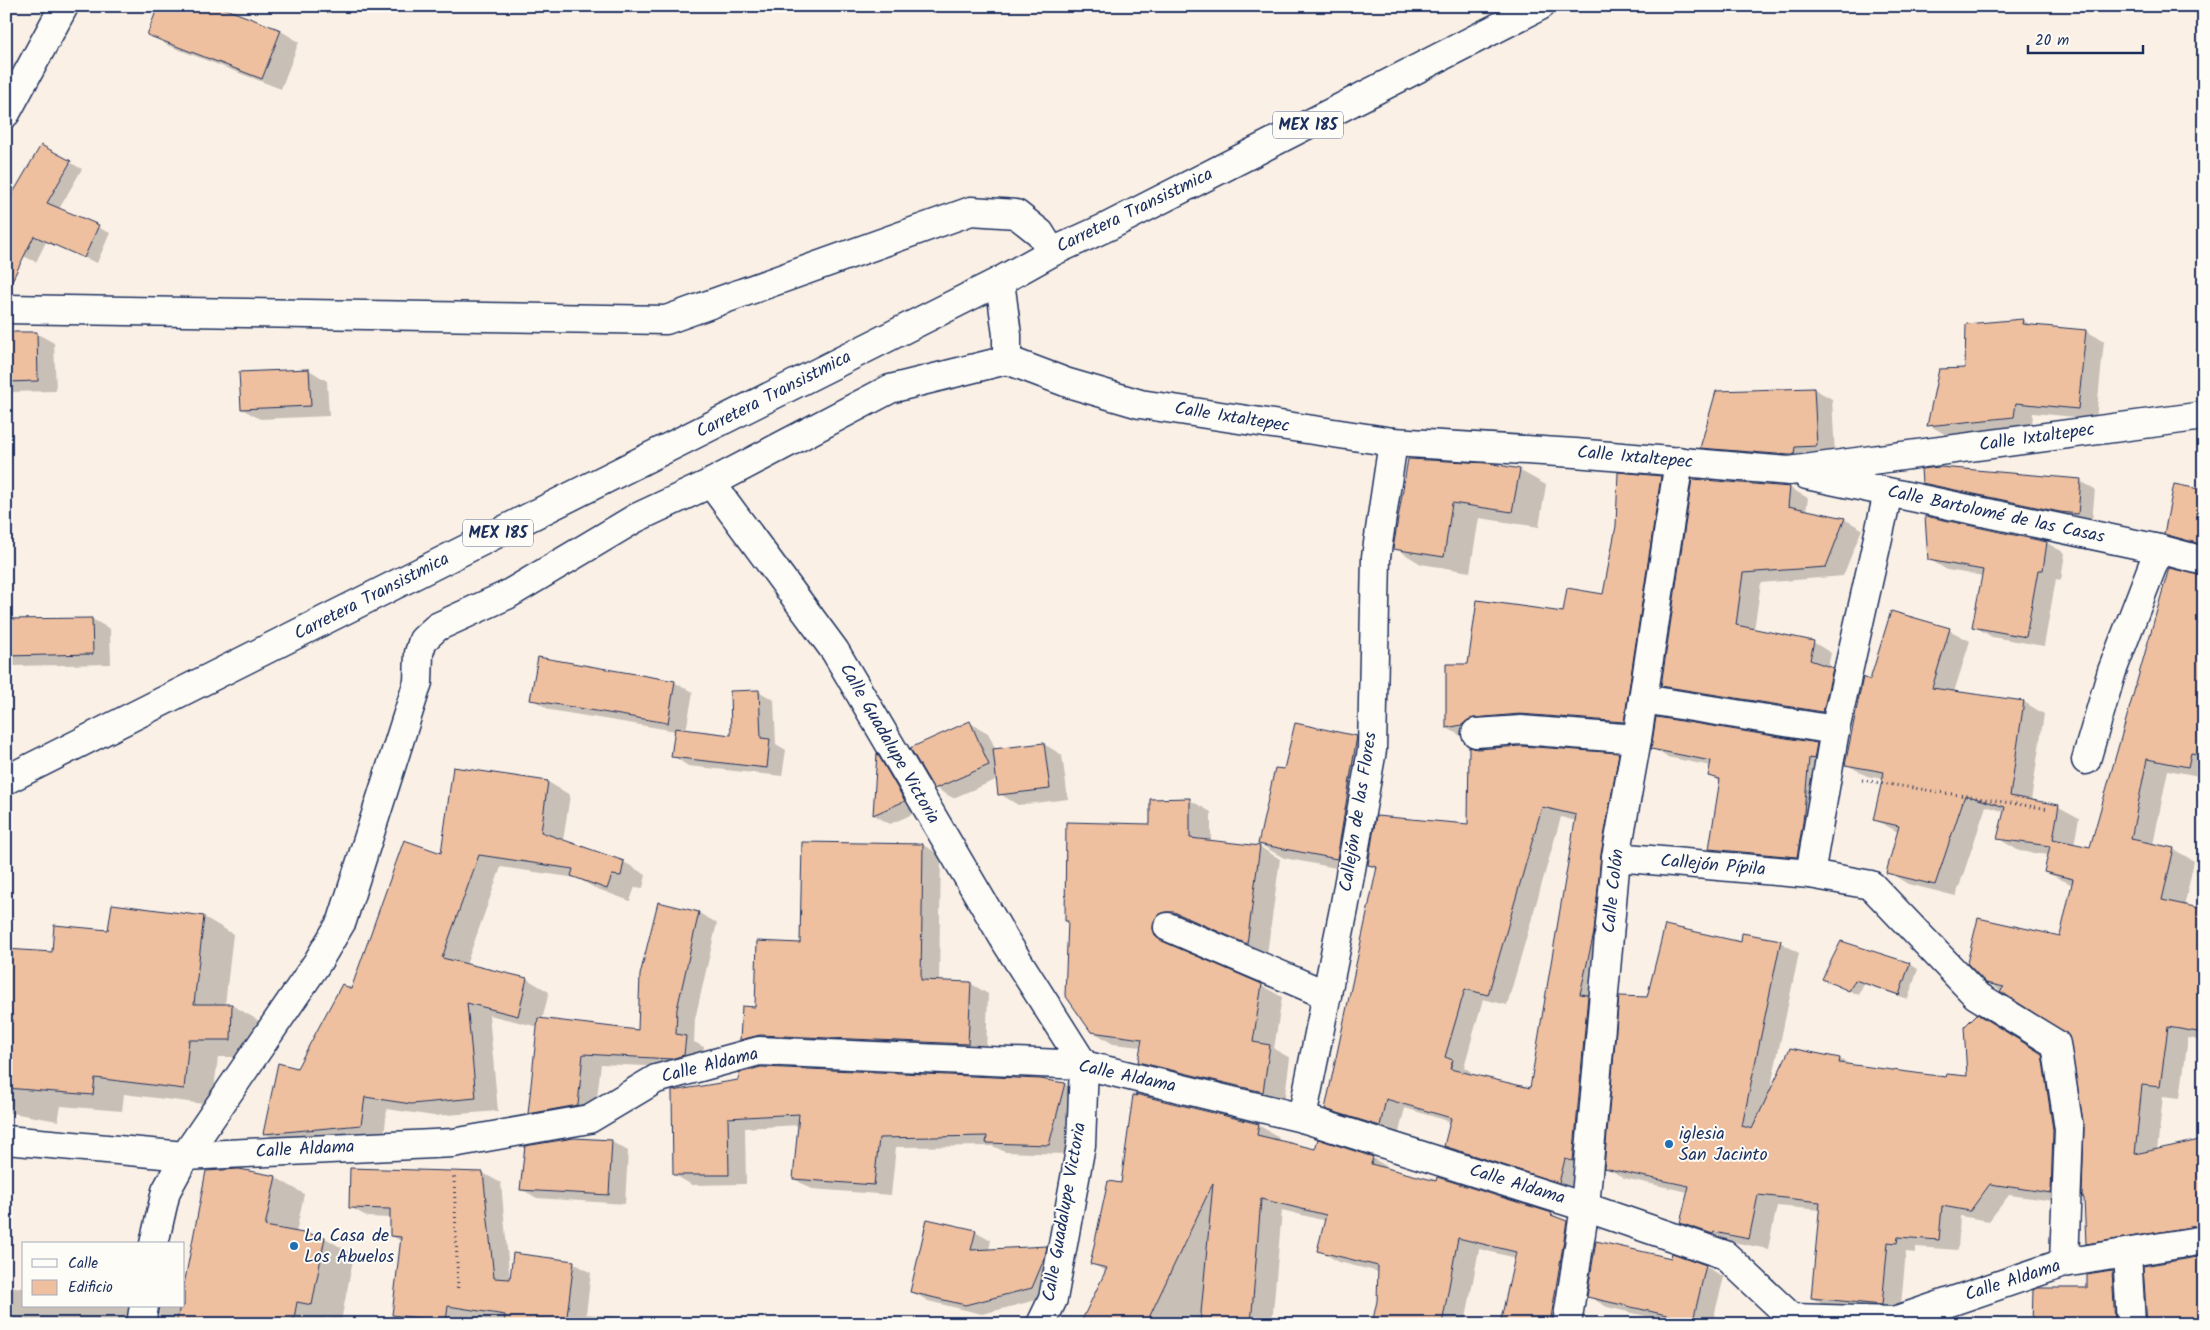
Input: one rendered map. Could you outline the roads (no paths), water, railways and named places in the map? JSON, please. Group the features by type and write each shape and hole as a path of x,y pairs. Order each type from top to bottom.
{"street":[{"path":"6,113 64,6"},
{"name":"Carretera Transistmica","path":"6,780 1000,281 1052,252 1109,226 1540,6"},
{"path":"6,309 666,320 971,211 1016,214 1040,233 1052,252"},
{"path":"154,1242 166,1191 185,1156 317,963 342,921 418,682 419,653 423,640 438,627 507,595 636,518 710,483 890,389 1007,360 1007,335 1000,281"},
{"name":"Calle Ixtaltepec","path":"1007,360 1068,382 1140,404 1393,442 1678,461 1789,471 2204,416"},
{"name":"Callejón de las Flores","path":"1302,1118 1327,995 1372,750 1376,557 1393,442"},
{"name":"Calle Colón","path":"1567,1324 1585,1207 1616,857 1644,699 1678,461"},
{"name":"Calle Bartolomé de las Casas","path":"1789,471 2160,549 2204,561"},
{"name":"Calle Guadalupe Victoria","path":"710,483 835,651 1006,942 1084,1065 1081,1145 1053,1299 1041,1324"},
{"path":"1810,874 1835,730 1888,493"},
{"path":"2086,760 2112,671 2160,549"},
{"path":"1644,699 1835,730"},
{"path":"1476,734 1521,730 1637,739"},
{"name":"Callejón Pípila","path":"1616,857 1810,874 1871,885 1976,995 2056,1044 2069,1129 2064,1263"},
{"path":"1168,927 1327,995"},
{"name":"Calle Aldama","path":"6,1140 185,1156 453,1143 589,1119 656,1079 758,1051 1084,1065 1302,1118 1585,1207 1725,1255 1792,1318 1894,1321 2064,1263 2204,1240"},
{"path":"2128,1253 2131,1324"},
{"path":"141,1324 144,1308"}],"place":[{"name":"iglesia San Jacinto","path":"1669,1144"},
{"name":"La Casa de Los Abuelos","path":"294,1246"}]}
